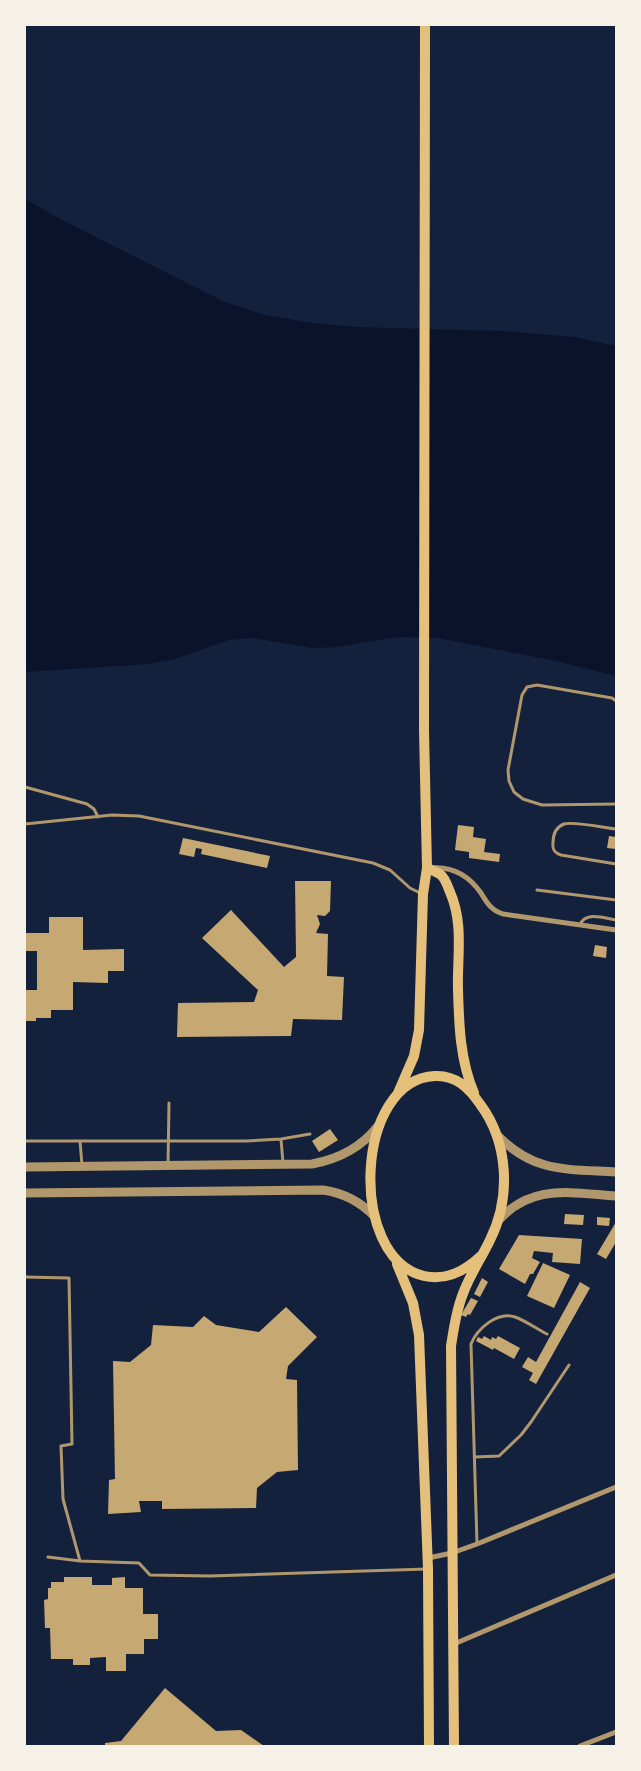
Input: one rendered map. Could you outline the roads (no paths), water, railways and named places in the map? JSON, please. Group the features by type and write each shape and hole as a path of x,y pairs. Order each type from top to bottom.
{"main road":[{"path":"425,25 424,730 427,868 423,894 419,1030 412,1063 398,1093 381,1121 373,1150 370,1177 374,1217 386,1246 394,1258 408,1288 417,1319 419,1335 428,1558 429,1746"},
{"path":"427,868 441,875 448,886 457,911 460,1034 464,1060 476,1098"},
{"path":"398,1093 417,1080 428,1076 439,1076 461,1082 470,1090 488,1116 501,1152 504,1187 497,1222 490,1240 464,1290 458,1308 451,1346 454,1746"},
{"path":"394,1258 405,1268 417,1274 445,1277 459,1273 471,1266 481,1256"}],"street":[{"path":"427,868 444,867 464,877 480,892 491,908 498,913 616,930"},
{"path":"25,1167 283,1166 312,1164 339,1157 363,1142 381,1121"},
{"path":"496,1134 515,1151 537,1163 561,1169 616,1172"},
{"path":"25,1193 323,1190 351,1198 368,1209 374,1217"},
{"path":"497,1222 512,1208 540,1194 560,1192 616,1196"},
{"path":"428,1558 452,1553 477,1544 616,1487"},
{"path":"453,1645 616,1575"},
{"path":"580,1746 616,1732"}],"lane":[{"path":"616,701 612,698 537,685 527,686 522,695 508,776 514,792 523,799 535,804 556,806 616,804"},
{"path":"25,787 87,804 94,809 98,817"},
{"path":"25,824 112,815 139,816 373,863 390,870 410,888 423,894"},
{"path":"616,829 564,824 554,833 552,846 555,852 560,855 616,864"},
{"path":"537,890 616,900"},
{"path":"580,926 583,918 589,916 616,920"},
{"path":"168,1103 168,1166"},
{"path":"25,1141 246,1141 281,1140 310,1134"},
{"path":"281,1140 283,1166"},
{"path":"80,1141 82,1167"},
{"path":"25,1277 69,1278 72,1444 61,1446 62,1498 80,1561"},
{"path":"477,1544 471,1344 475,1335 489,1323 506,1316 514,1317 547,1334"},
{"path":"475,1457 498,1456 521,1435 569,1365"},
{"path":"48,1557 80,1561 139,1563 150,1575 210,1576 428,1569"}],"water":[{"path":"25,199 64,221 225,302 265,315 313,323 356,327 502,331 575,337 616,346 616,676 556,661 438,638 400,637 339,647 312,648 253,638 229,640 175,659 148,664 25,672"}]}
